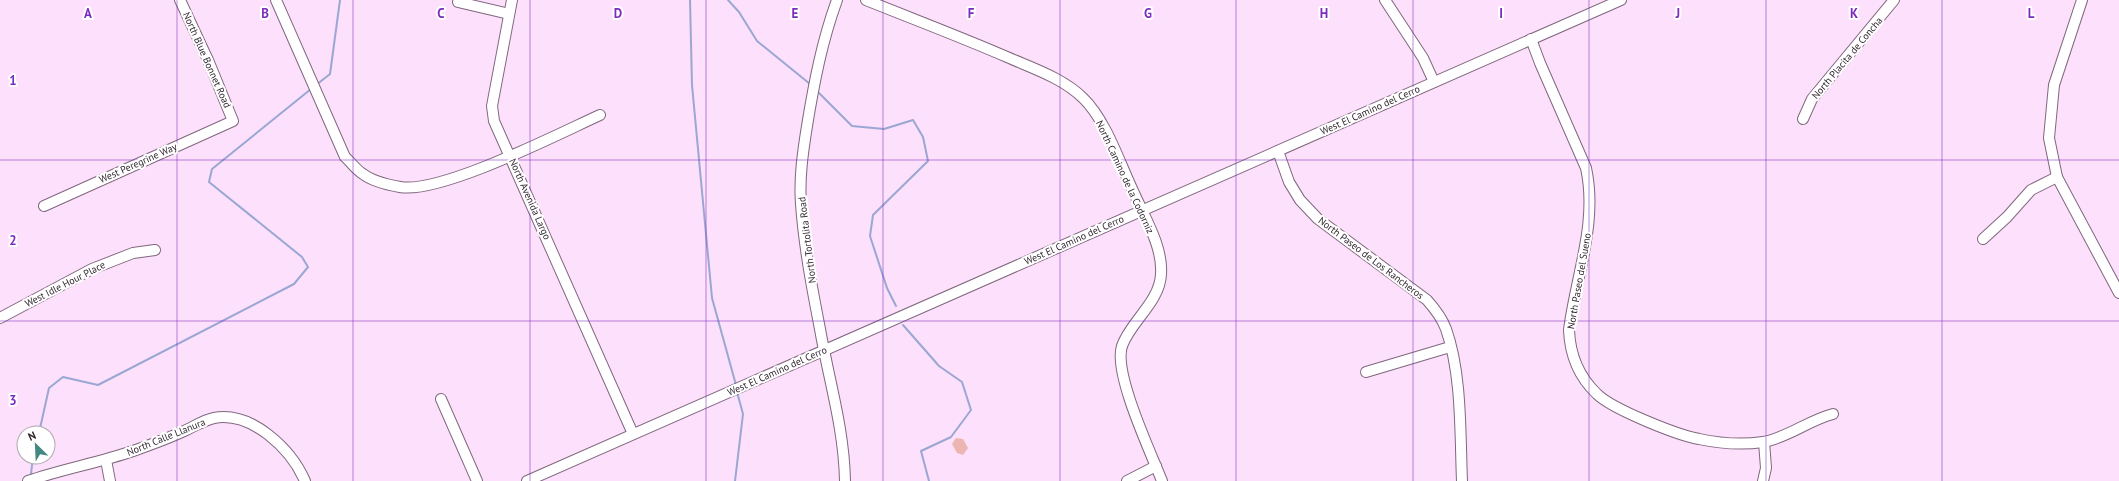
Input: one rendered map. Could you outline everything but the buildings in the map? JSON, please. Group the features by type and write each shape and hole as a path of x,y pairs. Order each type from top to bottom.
{"street":[{"name":"North Blue Bonnet Road","path":"180,0 208,60 233,121"},
{"name":"North Avenida Largo","path":"276,0 345,157 363,174 401,188 428,185 455,178 510,155 633,434"},
{"path":"512,0 492,106 494,120 510,155 600,115"},
{"name":"North Tortolita Road","path":"837,0 817,66 803,154 801,203 810,273 824,350 837,406 844,457 844,481"},
{"name":"North Camino de la Codorniz","path":"866,0 1030,67 1074,90 1093,110 1154,239 1160,258 1161,275 1158,286 1148,306 1122,347 1121,368 1162,481"},
{"path":"1385,0 1423,58 1434,82"},
{"name":"West El Camino del Cerro","path":"527,481 1621,0"},
{"name":"North Placita de Concha","path":"1803,119 1812,99 1894,0"},
{"path":"2082,0 2054,85 2049,138 2057,177 2119,293"},
{"path":"458,2 509,14"},
{"name":"North Paseo del Sueno","path":"1531,39 1586,168 1590,186 1589,227 1570,330 1570,346 1576,367 1597,395 1615,408 1699,439 1764,442 1833,414"},
{"name":"West Peregrine Way","path":"44,206 233,121"},
{"name":"North Paseo de Los Rancheros","path":"1278,150 1289,182 1300,200 1318,219 1428,300 1437,312 1446,329 1456,374 1462,481"},
{"path":"1983,238 2007,217 2031,190 2057,177"},
{"name":"West Idle Hour Place","path":"0,318 92,269 133,254 156,250"},
{"path":"1366,372 1450,347"},
{"path":"441,398 477,481"},
{"name":"North Calle Llanura","path":"28,481 106,460 165,440 214,418 242,419 277,441 300,471 305,481"},
{"path":"1764,442 1766,468 1764,481"},
{"path":"106,460 110,481"},
{"path":"1127,481 1156,466"}],"shaded area":[{"path":"956,438 963,439 968,448 963,455 957,453 952,444"}],"waterway":[{"path":"316,85 330,74 340,0"},
{"path":"690,0 692,85 712,298 736,385"},
{"path":"728,0 739,12 757,41 810,84"},
{"path":"41,425 49,388 63,377 98,385 294,284 308,267 302,257 209,182 212,169 311,89"},
{"path":"816,90 852,126 884,129 913,120 923,137 928,161 873,215 870,236 887,288 896,306"},
{"path":"903,325 939,366 962,382 971,410 951,437 921,451 929,481"},
{"path":"735,481 743,414 737,392"},
{"path":"31,474 32,465"}]}
